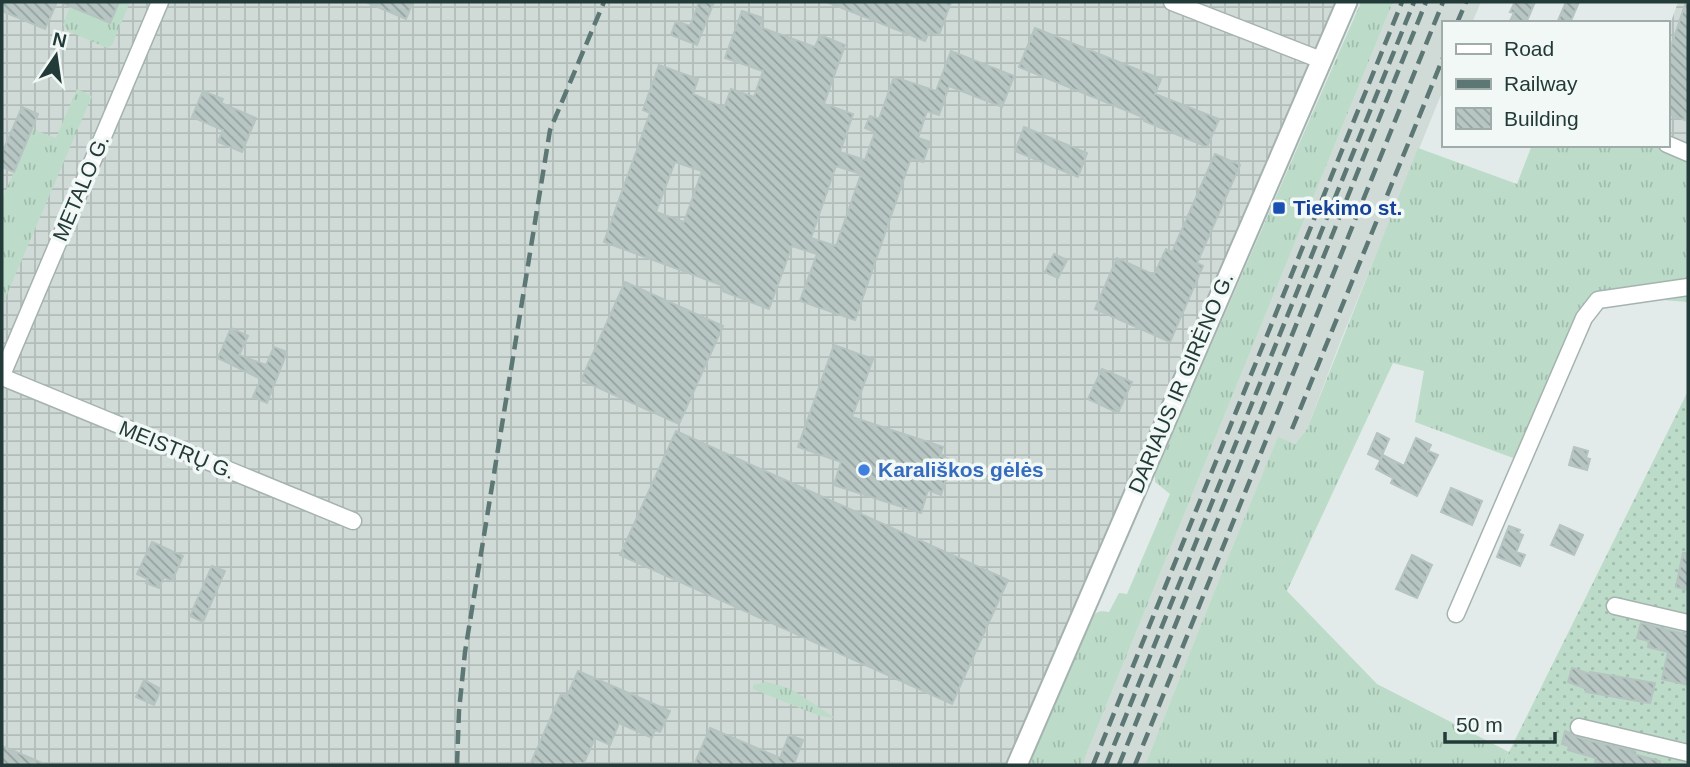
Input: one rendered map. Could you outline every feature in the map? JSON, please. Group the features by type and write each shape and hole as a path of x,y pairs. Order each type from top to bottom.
{"street":[{"name":"METALO G.","path":"2,376 160,2"},
{"path":"1172,2 1321,60"},
{"name":"DARIAUS IR GIRĖNO G.","path":"1017,765 1346,2"},
{"path":"1669,145 1688,153"},
{"path":"1456,614 1584,318 1598,300 1688,287"},
{"name":"MEISTRŲ G.","path":"2,376 353,521"},
{"path":"1615,606 1688,623"},
{"path":"1579,727 1688,754"}],"shaded area":[{"path":"2,2 1336,2 1005,765 2,765"},
{"path":"1393,2 1481,2 1473,21 1442,21 1442,92 1307,429 1295,444 1278,438 1145,765 1082,765"},
{"path":"1678,2 1688,2 1688,144 1669,137 1669,27"}],"green space":[{"path":"119,2 130,2 112,45 107,48 68,31 63,25 70,6 109,23"},
{"path":"1361,2 1393,2 1082,765 1027,764 1090,620 1098,612 1109,612 1119,593 1127,594 1170,494 1155,482 1155,474"},
{"path":"77,89 92,96 2,306 2,200 32,129 56,138"},
{"path":"1531,147 1659,147 1688,159 1688,302 1650,299 1582,307 1516,459 1415,422 1424,371 1393,363 1287,591 1377,684 1509,752 1503,765 1145,765 1278,437 1295,444 1307,429 1418,148 1517,184"},
{"path":"1688,391 1688,765 1503,765 1509,752"},
{"path":"767,682 791,689 835,718 820,716 753,689 753,685"}],"building":[{"path":"2,2 57,2 45,29 2,11"},
{"path":"60,2 119,2 110,23"},
{"path":"366,2 413,2 406,19"},
{"path":"699,2 714,2 697,45 671,35 676,21 690,26"},
{"path":"827,2 951,2 939,35 929,32 925,41"},
{"path":"1515,2 1535,2 1527,21 1510,21 1514,13 1510,12"},
{"path":"1566,2 1579,2 1571,21 1558,21"},
{"path":"1686,2 1688,121 1669,115 1669,52"},
{"path":"742,11 763,18 760,27 815,47 820,35 845,45 824,104 853,114 840,152 865,160 875,132 865,128 870,116 879,119 894,77 936,91 951,51 1014,76 1002,107 949,86 939,115 927,111 918,138 930,142 923,162 911,158 855,320 800,301 817,254 792,246 769,309 722,291 724,286 604,242 650,113 643,110 659,65 698,79 693,94 724,108 731,89 754,97 763,71 725,58","holes":["675,162 702,171 684,222 656,212","836,166 861,174 836,246 811,238"]},
{"path":"1035,28 1161,79 1155,94 1219,119 1207,147 1144,121 1145,118 1019,67"},
{"path":"203,91 223,99 221,103 256,118 242,152 218,142 223,130 192,117"},
{"path":"22,107 38,114 14,172 2,167 2,153"},
{"path":"1024,127 1087,153 1078,177 1015,151"},
{"path":"1215,154 1240,165 1197,263 1203,266 1170,342 1095,309 1117,258 1154,275 1166,249 1172,252"},
{"path":"1054,254 1067,260 1058,278 1045,272"},
{"path":"625,282 723,326 679,424 581,380"},
{"path":"231,328 248,336 239,355 266,365 274,347 287,352 267,403 253,397 261,379 218,358"},
{"path":"834,345 873,359 852,417 943,447 940,456 952,460 941,495 928,490 921,513 834,485 841,462 798,447"},
{"path":"1102,369 1132,382 1118,413 1088,399"},
{"path":"676,431 1008,580 952,704 620,555"},
{"path":"1377,433 1389,439 1380,460 1368,454"},
{"path":"1416,438 1431,445 1428,451 1438,455 1417,496 1391,483 1393,478 1376,469 1383,455 1404,466"},
{"path":"1574,447 1588,451 1586,458 1590,459 1587,470 1569,465"},
{"path":"1451,488 1482,501 1472,525 1441,512"},
{"path":"1560,525 1583,535 1574,555 1551,545"},
{"path":"1509,526 1520,530 1518,533 1523,535 1516,552 1525,555 1520,566 1497,557"},
{"path":"152,542 183,556 172,581 164,577 159,588 146,583 148,579 137,574"},
{"path":"1683,553 1688,553 1688,590 1676,587"},
{"path":"1412,555 1432,565 1417,598 1396,589"},
{"path":"212,566 225,571 203,622 190,616"},
{"path":"1641,623 1688,635 1688,685 1662,679 1668,652 1648,647 1649,641 1637,638"},
{"path":"1572,668 1590,674 1655,683 1650,703 1586,692 1587,689 1568,682"},
{"path":"578,671 670,711 660,732 655,730 652,738 619,723 610,745 595,738 583,765 530,765 561,694 567,696"},
{"path":"144,680 161,689 154,705 136,697"},
{"path":"710,728 780,758 789,735 803,740 795,765 694,765"},
{"path":"1565,731 1582,739 1634,751 1633,754 1660,761 1660,765 1607,765 1595,762 1596,758 1568,750 1569,746 1562,744"},
{"path":"2,746 47,765 2,765"}],"railway":[{"path":"457,765 465,652 550,130 604,2"},
{"path":"1093,765 1402,2"},
{"path":"1106,765 1414,2"},
{"path":"1119,765 1426,2"},
{"path":"1135,765 1443,2"},
{"path":"1458,21 1466,2"},
{"path":"1292,429 1442,60"}],"place":[{"name":"Tiekimo st.","path":"1279,208"},
{"name":"Karališkos gėlės","path":"864,470"}]}
